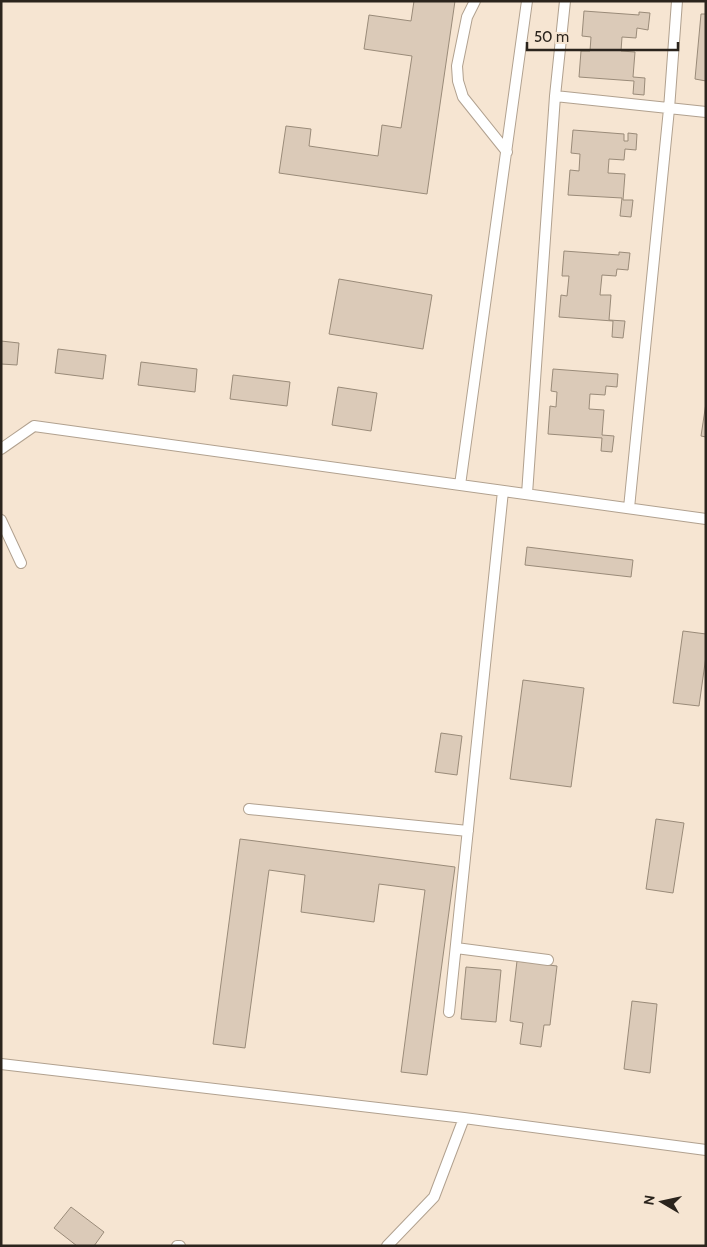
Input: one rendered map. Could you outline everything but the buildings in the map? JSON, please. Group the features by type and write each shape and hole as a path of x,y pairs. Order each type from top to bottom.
{"lane":[{"path":"475,1 467,17 457,66 458,81 463,97 507,152"},
{"path":"460,484 527,1"},
{"path":"526,494 555,96 565,1"},
{"path":"629,508 669,109 677,1"},
{"path":"555,96 706,112"},
{"path":"1,449 34,426 706,518"},
{"path":"449,1012 503,491"},
{"path":"1,520 21,563"},
{"path":"249,809 468,831"},
{"path":"456,948 548,960"},
{"path":"1,1064 464,1118 706,1150"},
{"path":"387,1246 434,1198 464,1118"}]}
